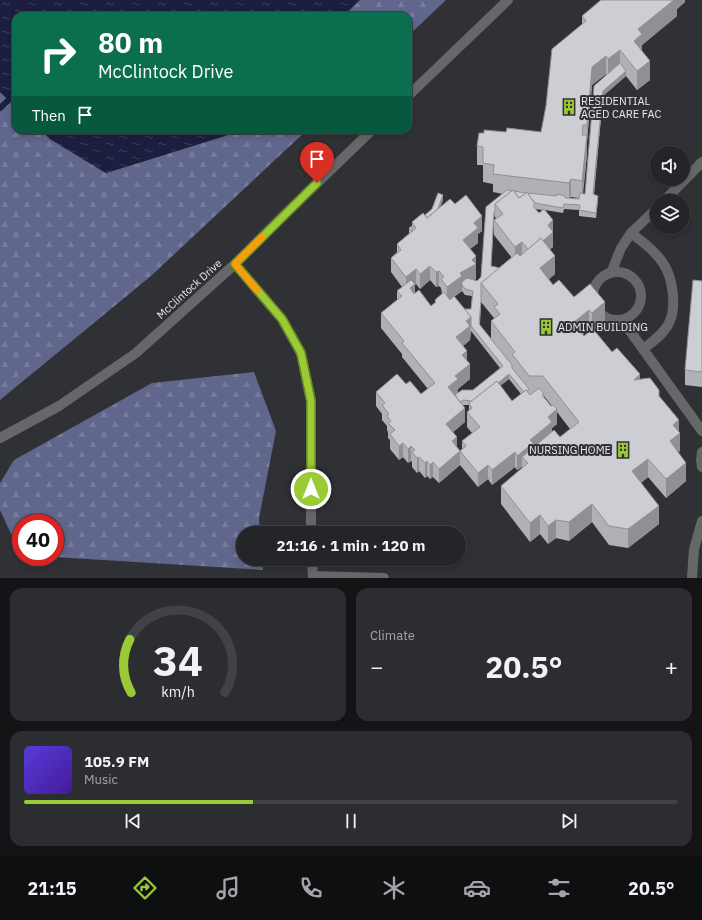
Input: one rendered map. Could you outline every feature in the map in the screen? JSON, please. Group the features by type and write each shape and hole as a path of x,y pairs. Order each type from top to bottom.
{"street":[{"path":"412,92 508,0"},
{"name":"McClintock Drive","path":"0,438 59,406 136,353 235,264 368,134"},
{"path":"671,194 702,162"},
{"path":"611,273 621,248 631,234 650,215"},
{"path":"631,234 651,249 664,263 673,291 674,302 669,323 656,340 642,349"},
{"path":"235,264 282,319 301,353 311,401 311,526"},
{"path":"619,272 627,274 634,279 640,289 641,302 633,314 625,319 612,320 606,317 600,312 593,298 594,290 598,282 603,277 611,273 619,272"},
{"path":"625,319 630,331 642,349 702,431"},
{"path":"702,452 700,460 702,467"},
{"path":"692,578 694,549 702,521"},
{"path":"312,566 313,577 384,578"}],"green space":[{"path":"360,0 446,0 412,32 412,12 348,12"},
{"path":"0,92 12,103 12,134 45,134 50,139 106,173 229,134 303,134 151,276 0,400"},
{"path":"254,372 276,431 259,518 260,526 236,526 236,566 263,566 263,570 64,558 64,514 12,514 12,536 0,510 0,483 14,460 152,383"}],"water":[{"path":"0,0 359,0 347,12 12,12 12,103 0,92"},
{"path":"45,134 229,134 106,173 50,139"}],"building":[{"name":"RESIDENTIAL AGED CARE FAC","path":"601,0 674,0 638,29 642,34 634,41 650,61 637,71 620,50 608,59 606,56 592,67 587,125 583,125 582,135 587,135 582,181 571,179 569,183 493,174 494,165 483,163 483,147 477,146 479,133 484,133 484,130 506,132 507,128 541,132 546,106 552,49 586,21 582,16"},
{"path":"620,63 626,71 603,91 593,194 598,196 596,213 579,210 580,205 564,204 563,208 535,203 527,193 557,196 557,194 565,196 565,198 579,199 580,193 585,194 594,86"},
{"path":"507,190 512,191 495,204 494,212 491,266 500,268 481,283 479,324 529,389 524,392 509,374 498,383 497,381 472,401 463,400 460,402 455,395 462,390 473,390 503,366 471,326 471,317 464,309 471,309 473,291 465,289 462,282 467,278 477,281 481,277 486,207"},
{"path":"513,190 519,198 527,192 535,204 533,206 539,213 544,209 553,220 548,225 553,232 543,241 541,238 528,249 522,242 515,247 494,220 503,214 495,204"},
{"path":"514,191 526,193 519,198"},
{"path":"438,193 443,195 438,209 427,218 425,215 432,209"},
{"path":"466,195 482,216 474,223 478,228 463,240 476,256 472,260 476,264 460,273 462,276 447,287 441,279 444,277 439,271 436,272 430,266 420,274 416,269 406,277 391,258 401,250 397,244 416,228 412,222 423,213 427,218 450,199 455,204"},
{"path":"541,238 555,256 540,268 553,285 559,280 574,297 590,284 605,302 592,313 589,310 573,323 584,336 593,329 612,352 617,348 640,374 634,380 650,378 659,390 659,396 679,420 673,425 680,433 670,441 686,463 666,479 648,459 632,471 659,506 628,529 609,526 592,504 569,522 556,520 548,526 540,515 530,523 501,486 528,463 522,457 554,430 560,437 579,422 543,376 529,376 512,354 515,352 491,321 500,314 494,307 498,304 481,283 517,253 520,256"},
{"path":"411,280 415,284 410,288 414,294 419,290 431,306 444,292 450,300 454,296 471,317 466,321 470,326 456,337 467,351 462,355 470,364 455,376 458,379 448,387 465,408 446,424 457,437 452,441 460,451 439,469 433,462 430,465 427,461 425,463 419,457 417,458 412,452 415,450 411,446 408,449 403,443 399,446 390,434 395,430 388,423 391,421 387,416 389,414 382,405 385,403 376,392 397,374 406,384 410,381 421,394 435,383 402,343 404,341 381,313 402,296 397,291"},
{"path":"693,280 702,281 702,372 685,370"},
{"path":"497,381 512,401 526,390 530,395 539,388 544,394 542,395 551,406 553,405 557,409 548,417 552,422 530,440 533,443 517,456 515,452 492,470 488,465 478,473 460,451 466,446 462,441 480,427 467,412 472,408 469,403"}],"waterway":[{"path":"0,108 12,97"}],"slow traffic":[{"path":"257,290 235,264 262,237"}],"place":[{"name":"RESIDENTIAL AGED CARE FAC","path":"569,107"},
{"name":"ADMIN BUILDING","path":"546,327"},
{"name":"NURSING HOME","path":"623,450"}],"route":[{"path":"311,489 311,401 301,353 282,319 235,264 317,183"}]}
